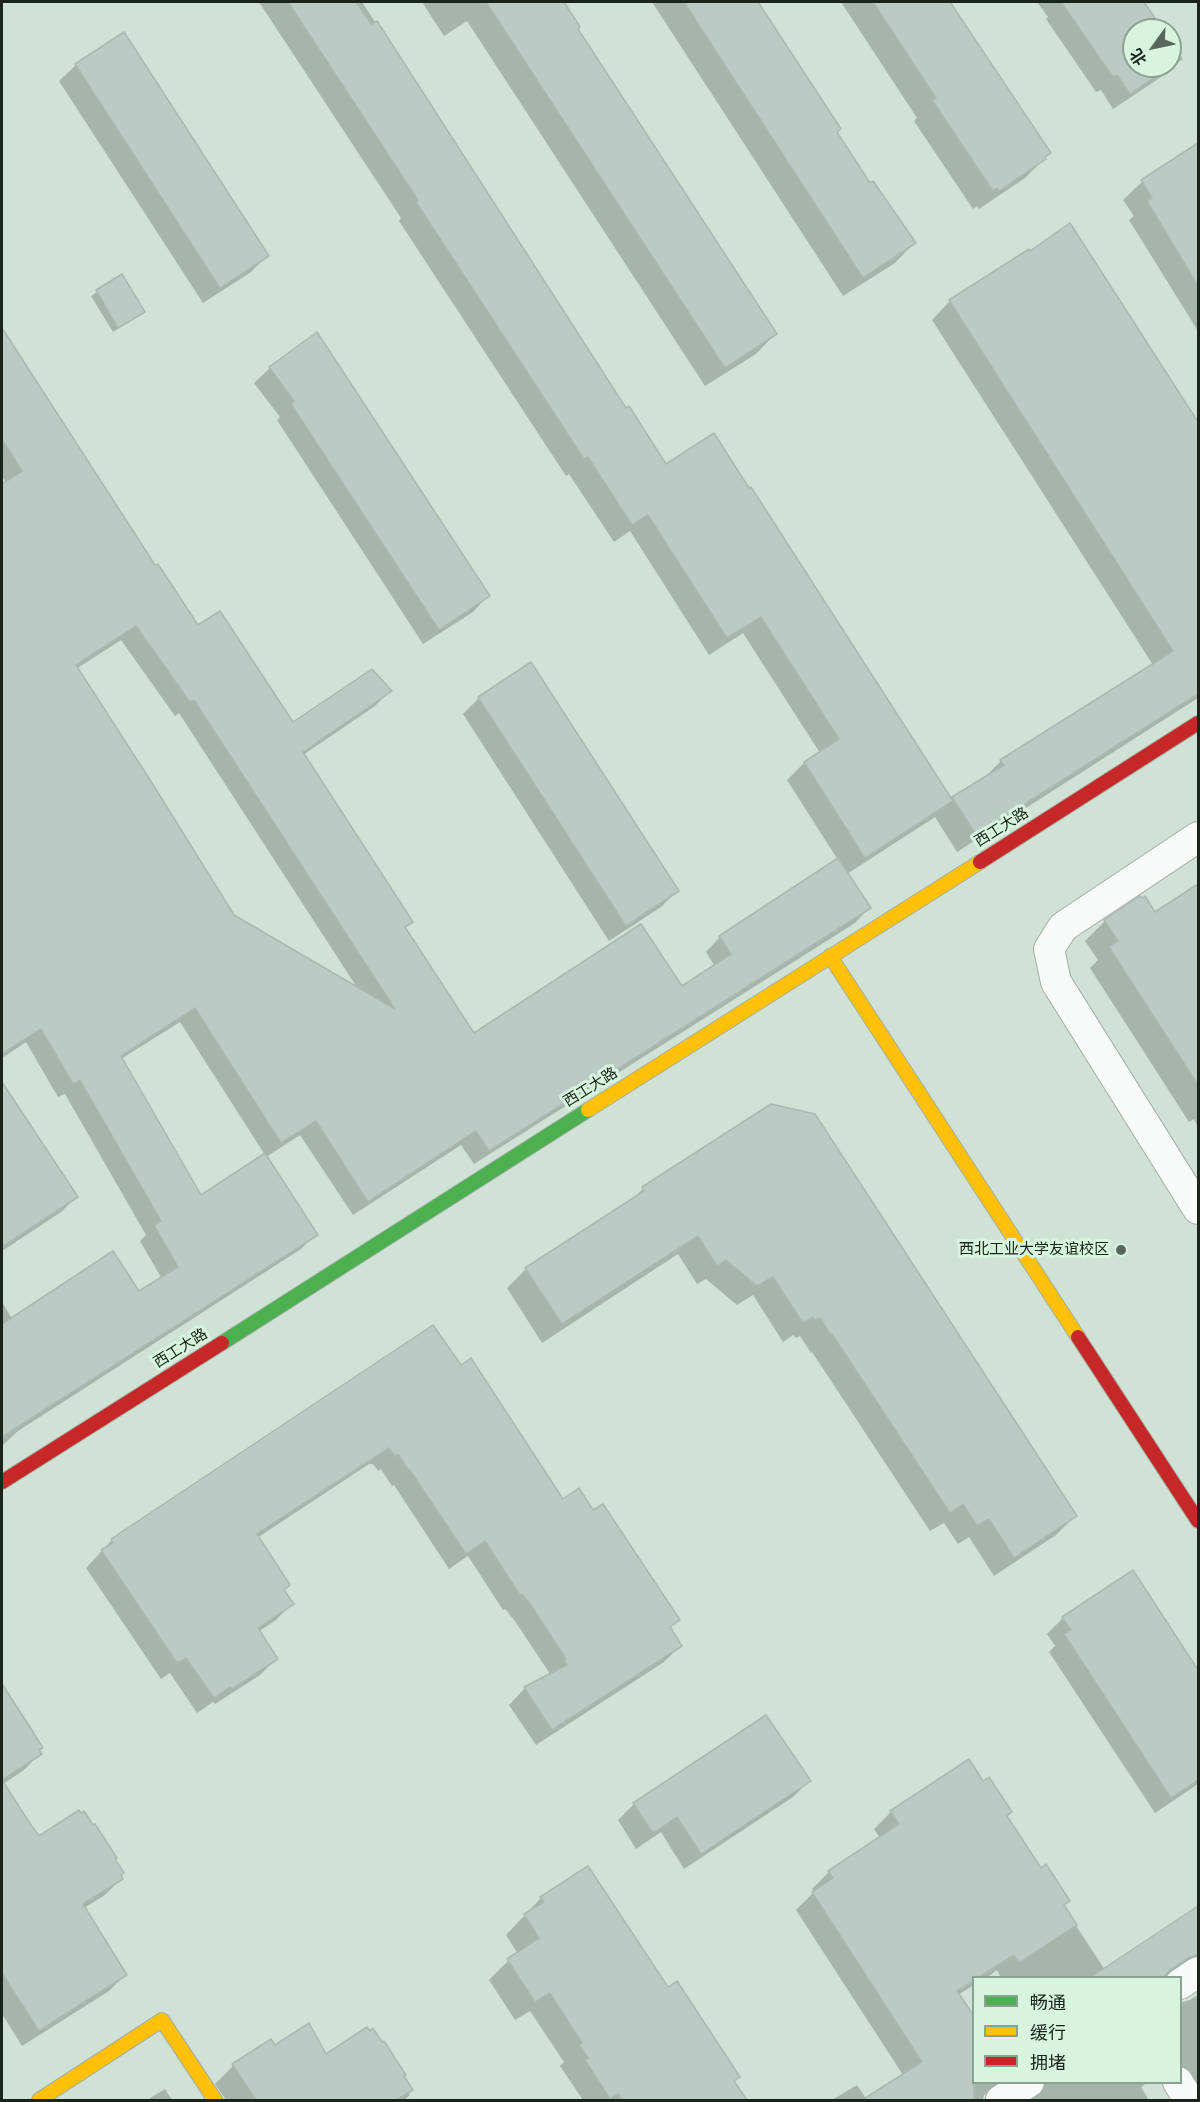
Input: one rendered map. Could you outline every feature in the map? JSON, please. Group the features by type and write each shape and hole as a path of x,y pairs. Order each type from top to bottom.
{"street":[{"name":"西工大路","path":"2,1482 1198,723"},
{"path":"1198,837 1063,927 1048,949 1056,982 1198,1209"},
{"path":"830,956 1198,1521"},
{"path":"1182,1983 1198,1972"},
{"path":"39,2100 162,2020 214,2100"},
{"path":"1002,2100 1026,2084"},
{"path":"1179,2084 1189,2100"}],"building":[{"path":"288,2 356,2 372,25 377,21 626,408 629,406 666,464 714,433 953,801 865,858 804,762 839,739 761,617 727,638 648,515 632,525 588,457 584,459"},
{"path":"486,2 564,2 580,27 578,29 777,334 725,368"},
{"path":"684,2 758,2 841,129 837,132 870,183 873,181 916,243 863,278"},
{"path":"873,2 950,2 1051,153 1045,157 1046,159 999,191 997,188 993,191 932,100 936,98"},
{"path":"1061,2 1144,2 1155,18 1122,18 1122,78 1154,78 1130,94 1117,75 1113,77"},
{"path":"124,32 269,256 220,288 75,64"},
{"path":"1198,143 1198,286 1147,201 1152,198 1141,180"},
{"path":"1070,223 1198,422 1198,694 976,835 952,797 1004,765 1000,760 1173,651 949,300 1029,249 1030,251"},
{"path":"122,274 145,312 118,328 96,290"},
{"path":"2,328 155,565 158,564 198,625 220,611 293,722 372,669 392,691 303,752 413,922 405,927 474,1033 641,924 682,986 731,954 719,936 838,858 871,908 489,1151 476,1131 368,1202 316,1121 281,1143 195,1008 121,1056 201,1195 265,1153 318,1235 2,1437 2,1324 113,1251 139,1291 178,1267 154,1225 161,1221 80,1080 73,1084 41,1029 2,1054 2,484 22,471 2,439","holes":["136,626 190,702 194,700 395,1009 234,915 76,665"]},
{"path":"317,332 490,596 439,630 291,404 294,401 269,367"},
{"path":"531,662 679,891 626,926 478,697"},
{"path":"1198,884 1198,1085 1109,947 1118,941 1104,920 1140,896 1142,898 1145,896 1155,912"},
{"path":"2,1082 78,1197 2,1247"},
{"path":"771,1104 815,1114 1077,1516 1014,1558 989,1519 977,1526 963,1504 950,1513 820,1318 815,1320 813,1317 803,1323 773,1277 757,1286 726,1260 717,1266 698,1236 562,1324 525,1268 644,1191 642,1187"},
{"path":"433,1325 461,1365 471,1358 563,1499 579,1488 593,1510 603,1504 680,1620 670,1627 682,1646 552,1730 524,1687 567,1665 564,1660 566,1659 485,1541 466,1554 410,1470 398,1454 395,1457 389,1448 257,1534 290,1585 284,1590 294,1604 258,1628 278,1659 214,1698 186,1658 177,1663 101,1550 113,1543 111,1539"},
{"path":"1133,1570 1198,1670 1198,1780 1171,1798 1064,1634 1071,1630 1062,1617"},
{"path":"2,1684 43,1748 39,1750 42,1754 2,1780"},
{"path":"766,1715 811,1781 701,1854 677,1817 653,1833 633,1803"},
{"path":"969,1759 983,1781 989,1777 1012,1812 1007,1816 1041,1868 1046,1864 1070,1901 1064,1905 1077,1925 1019,1963 1014,1955 981,1976 972,1976 972,1982 957,1991 972,2013 974,2100 862,2100 922,2062 812,1892 833,1878 828,1871 899,1824 890,1811"},
{"path":"2,1780 39,1836 79,1810 81,1813 84,1811 117,1858 115,1859 124,1873 121,1875 123,1879 83,1904 127,1975 39,2031 2,1973"},
{"path":"588,1866 668,1987 677,1981 740,2077 734,2081 747,2100 623,2100 618,2094 610,2099 585,2060 588,2058 579,2045 582,2043 550,1993 535,2002 507,1959 539,1938 524,1914 544,1902 540,1897"},
{"path":"1198,1906 1198,1955 1188,1958 1165,1976 1093,1976"},
{"path":"309,2023 326,2054 367,2027 370,2031 373,2028 406,2075 404,2076 413,2090 396,2100 256,2100 232,2064 271,2039 275,2045"}],"traffic: fast":[{"path":"222,1343 588,1110"}],"traffic: slow":[{"path":"588,1110 980,862"},
{"path":"830,956 1078,1337"},
{"path":"39,2100 162,2020 215,2100"}],"traffic: jam":[{"path":"980,862 1198,723"},
{"path":"1078,1337 1198,1521"},
{"path":"2,1482 222,1343"}],"place":[{"name":"西北工业大学友谊校区","path":"1121,1250"}]}
